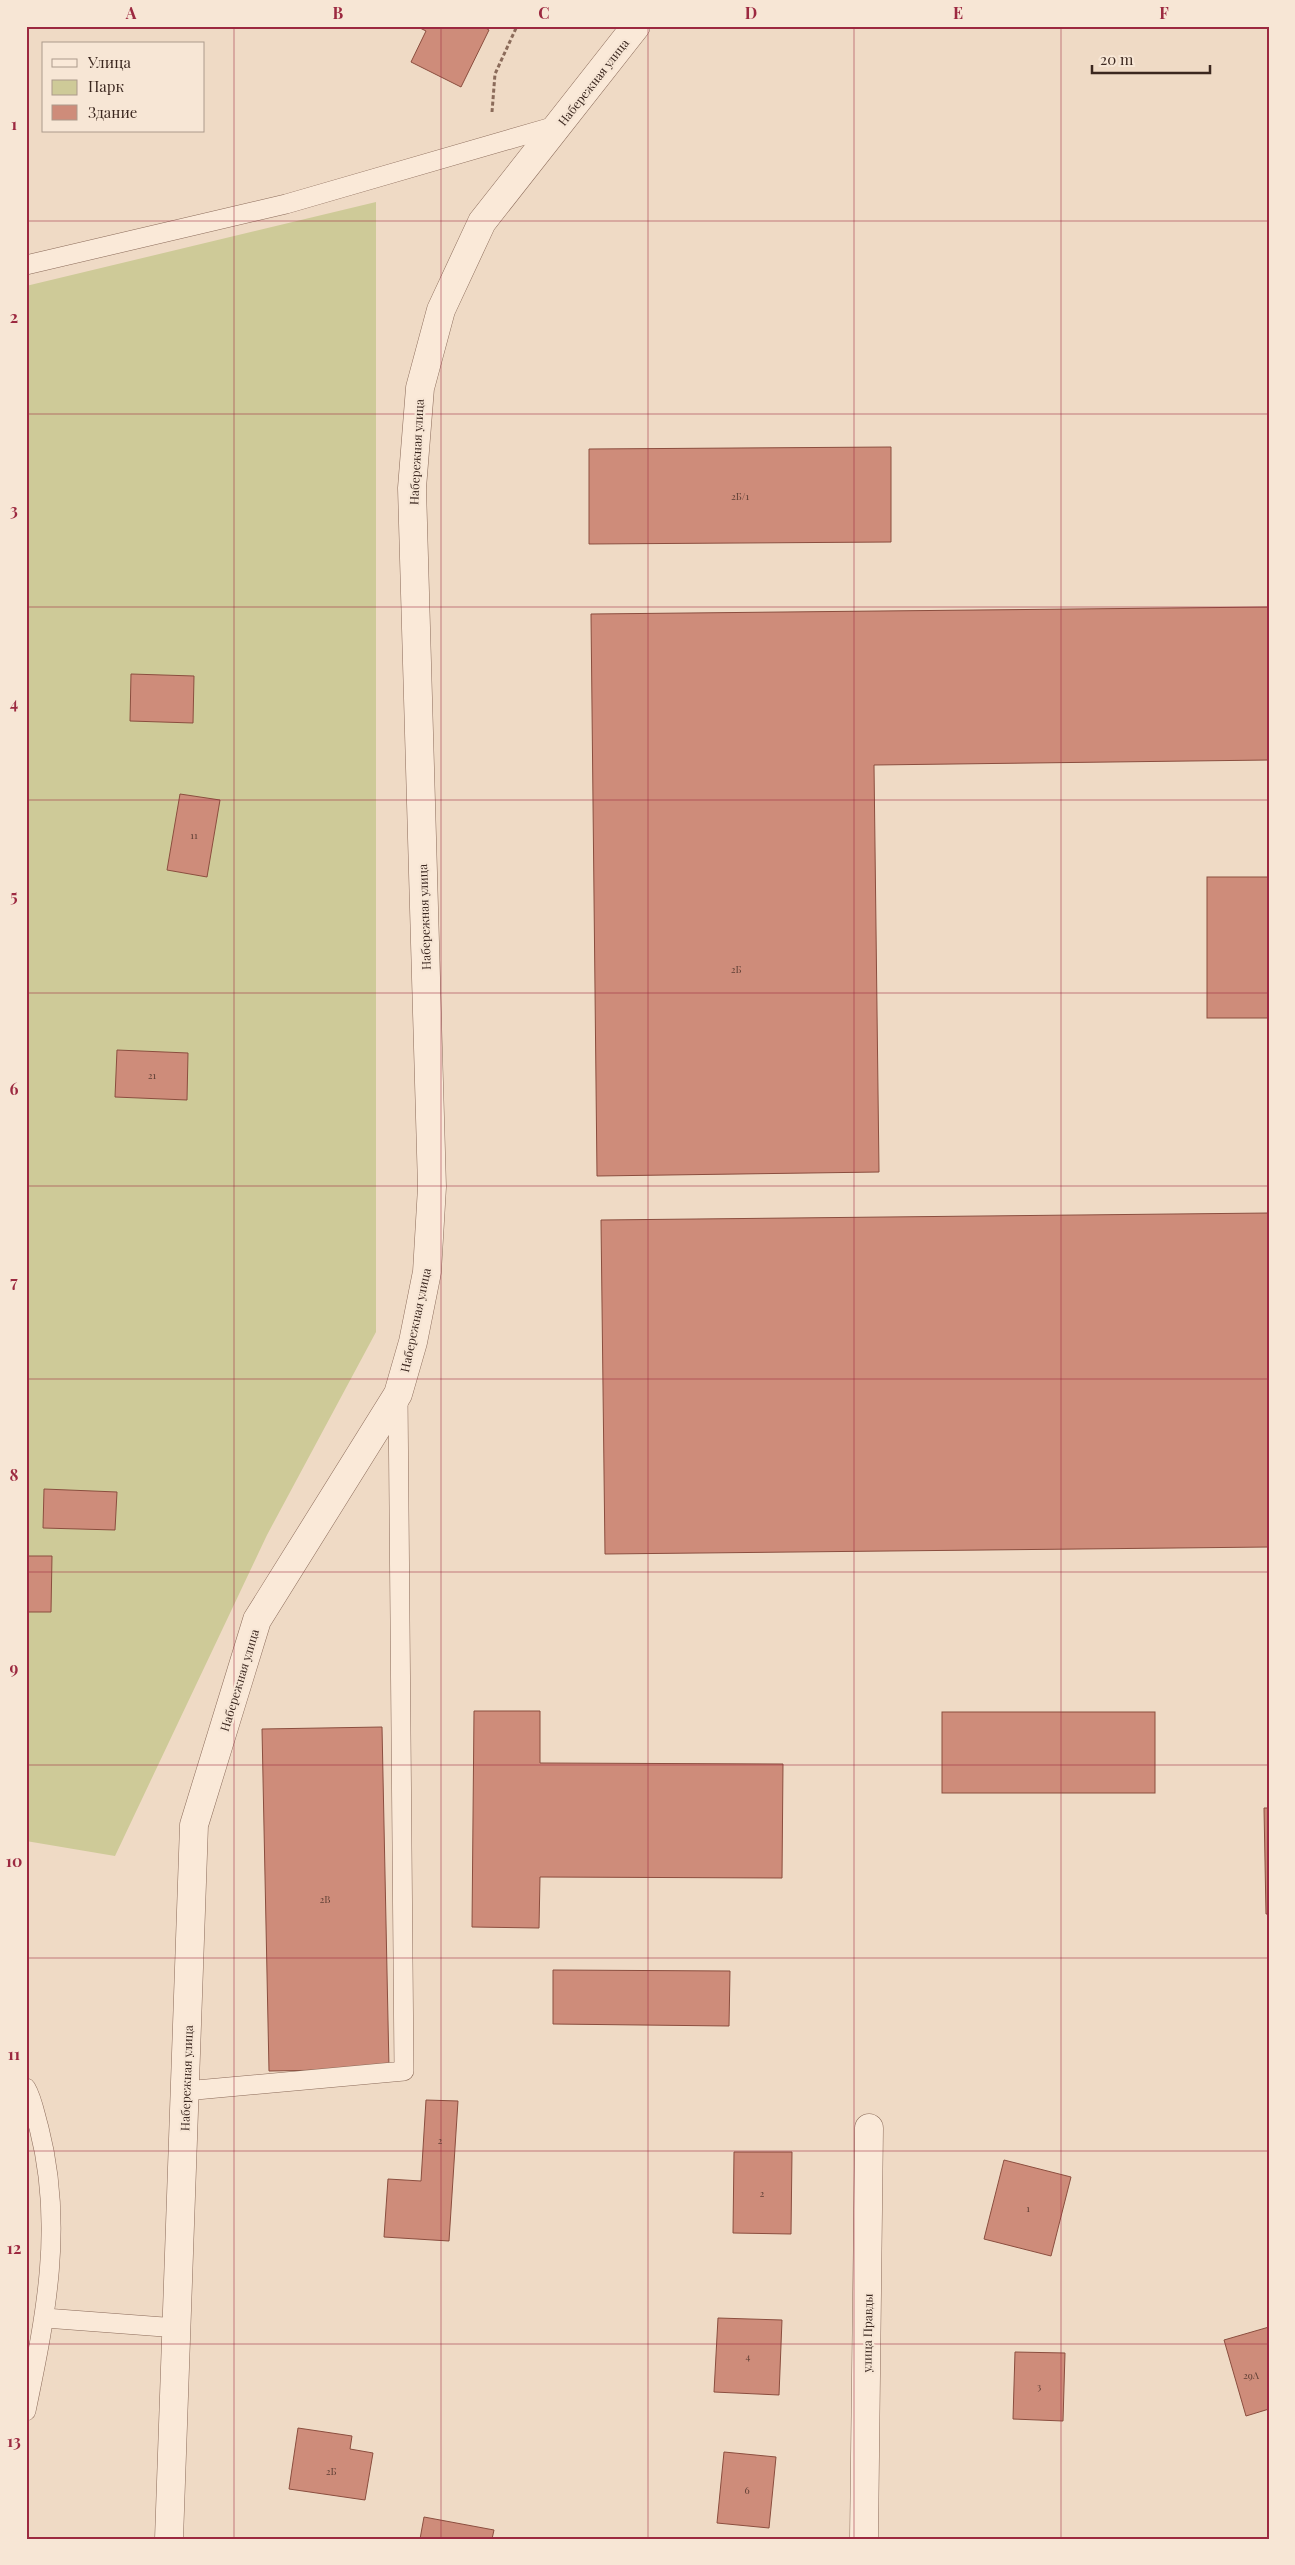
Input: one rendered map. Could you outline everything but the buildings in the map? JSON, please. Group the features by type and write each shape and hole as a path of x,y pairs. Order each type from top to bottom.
{"street":[{"name":"Набережная улица","path":"169,2539 194,1825 257,1620 398,1394 413,1342 427,1272 432,1187 412,488 420,388 441,310 482,222 636,26"},
{"name":"улица Правды","path":"864,2539 869,2128"}],"lane":[{"path":"26,265 286,204 559,125"},
{"path":"185,2091 404,2072 398,1394"},
{"path":"26,2088 30,2094 46,2164 52,2242 45,2318 26,2411"},
{"path":"45,2318 177,2328"}],"path":[{"path":"489,146 495,74 517,26"}],"green space":[{"path":"376,202 376,1332 267,1535 115,1856 26,1841 26,286"}]}
